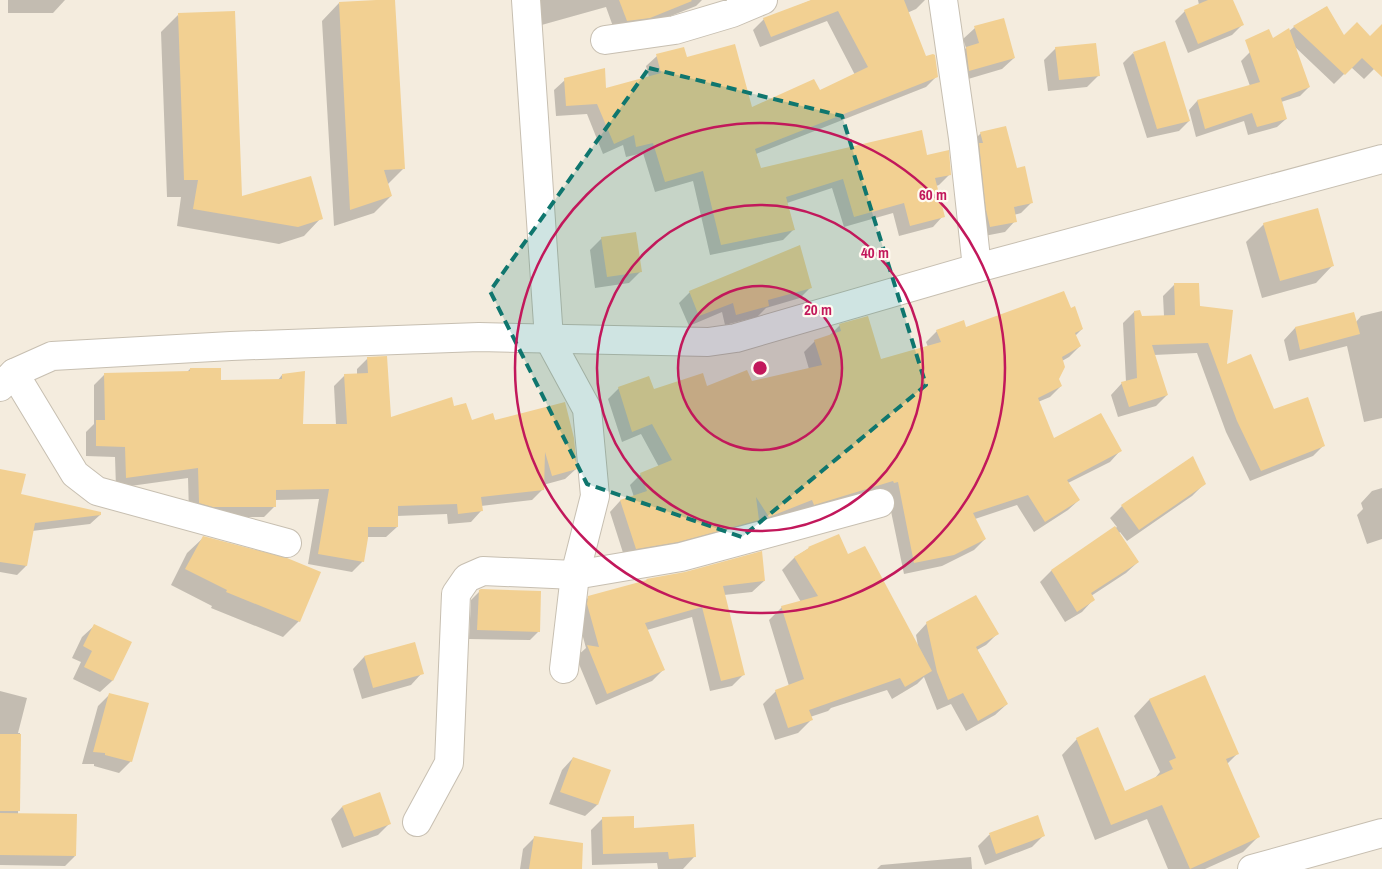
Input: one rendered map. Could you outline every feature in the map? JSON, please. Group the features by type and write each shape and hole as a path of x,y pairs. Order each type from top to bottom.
{"street":[{"path":"526,0 548,338 587,408 595,496 575,575 564,669"},
{"path":"605,40 674,30 730,7 763,0"},
{"path":"943,0 963,138 977,268"},
{"path":"287,543 97,491 75,474 7,380 52,356 250,345 479,337 708,342 736,338 977,268 1382,159"},
{"path":"417,822 449,764 456,594 467,578 482,571 575,575 681,557 880,503"},
{"path":"1252,869 1382,833"}],"highlighted area":[{"path":"649,68 842,116 926,385 742,537 587,484 490,291"}],"building":[{"path":"395,0 405,169 384,170 392,196 350,210 339,2"},
{"path":"619,0 692,1 650,18 627,21"},
{"path":"811,0 904,0 926,56 935,55 938,77 755,149 761,168 922,130 927,155 949,150 951,175 935,178 945,217 910,226 904,203 854,217 843,179 786,197 795,230 721,245 703,171 665,182 653,143 636,147 634,135 614,144 597,104 566,106 564,78 605,68 606,88 661,73 656,54 684,47 687,57 735,44 752,107 814,79 820,90 868,67 838,11 771,37 763,18"},
{"path":"1208,0 1233,0 1244,25 1198,44 1184,10"},
{"path":"1327,6 1344,35 1357,22 1370,36 1382,24 1382,77 1362,58 1345,75 1293,26"},
{"path":"235,11 242,196 311,176 323,219 298,227 193,209 198,180 184,180 178,13"},
{"path":"1004,18 1015,58 969,71 966,47 979,43 974,26"},
{"path":"1289,28 1310,87 1281,98 1287,119 1257,127 1252,113 1205,129 1197,100 1260,82 1245,40 1269,29 1273,38"},
{"path":"1165,41 1190,121 1157,129 1133,52"},
{"path":"1096,43 1100,76 1059,80 1055,47"},
{"path":"1006,126 1017,168 1025,166 1033,203 1014,207 1017,222 990,227 986,210 979,143 983,143 980,132"},
{"path":"1318,208 1334,266 1280,281 1263,223"},
{"path":"636,232 642,272 607,277 601,237"},
{"path":"800,245 812,288 768,300 769,306 736,315 733,303 699,316 689,291"},
{"path":"1174,283 1199,283 1200,306 1233,310 1227,364 1251,354 1274,409 1308,397 1325,446 1261,471 1237,421 1208,343 1152,345 1168,395 1129,407 1121,382 1137,378 1134,311 1140,310 1142,316 1175,315"},
{"path":"1064,291 1071,308 1075,306 1083,329 1075,333 1081,346 1062,357 1065,367 1059,379 1062,386 1038,398 1054,438 1101,413 1122,451 1067,480 1080,500 1045,522 1028,495 973,513 986,539 954,555 914,563 898,482 894,483 893,481 814,505 812,500 769,517 756,497 759,520 678,542 636,549 620,500 647,491 640,473 672,460 652,424 632,432 618,387 649,376 654,389 703,373 707,386 747,370 752,381 822,365 814,340 841,331 839,324 868,316 881,359 941,342 936,330 964,320 966,327"},
{"path":"1354,312 1360,334 1300,350 1295,327"},
{"path":"387,356 391,417 452,397 454,406 466,403 472,420 493,413 495,420 565,402 574,438 577,469 552,476 545,452 544,490 481,497 483,511 458,514 457,504 398,506 398,527 368,527 364,562 318,554 329,489 276,490 276,507 213,507 199,503 198,468 126,478 125,447 96,446 96,420 105,420 104,373 190,371 190,368 221,368 221,380 282,379 282,374 305,371 303,424 347,424 344,374 368,373 367,357"},
{"path":"1193,456 1206,484 1139,530 1121,505"},
{"path":"0,469 26,474 21,494 101,512 101,515 35,523 27,566 0,562"},
{"path":"1115,526 1139,562 1091,593 1095,600 1077,612 1051,570"},
{"path":"839,534 848,554 865,546 932,671 905,687 900,678 809,710 813,720 788,728 775,690 804,679 781,606 818,596 794,557 808,547"},
{"path":"203,536 287,558 321,572 300,622 226,592 227,590 185,569"},
{"path":"762,551 765,581 723,586 745,675 721,681 702,607 645,623 665,670 607,694 587,645 599,647 587,604 588,596 646,579 685,572"},
{"path":"479,590 541,591 540,632 477,630"},
{"path":"976,595 999,634 976,647 1008,704 978,721 963,693 948,700 937,672 926,622"},
{"path":"94,624 132,642 113,681 84,667 92,651 83,646"},
{"path":"415,642 424,674 373,688 364,656"},
{"path":"1205,675 1239,754 1226,759 1260,837 1190,869 1162,805 1111,825 1076,738 1098,727 1125,791 1173,769 1169,761 1176,758 1149,699"},
{"path":"109,693 149,703 132,762 105,755 105,753 93,752"},
{"path":"0,734 21,734 20,811 0,811"},
{"path":"573,757 611,770 598,805 560,792"},
{"path":"380,792 391,824 354,837 342,806"},
{"path":"0,813 77,814 76,856 0,855"},
{"path":"1038,815 1045,836 996,854 989,833"},
{"path":"634,816 634,828 694,824 696,857 669,859 668,852 603,854 602,817"},
{"path":"534,836 583,843 582,869 529,869"}]}
